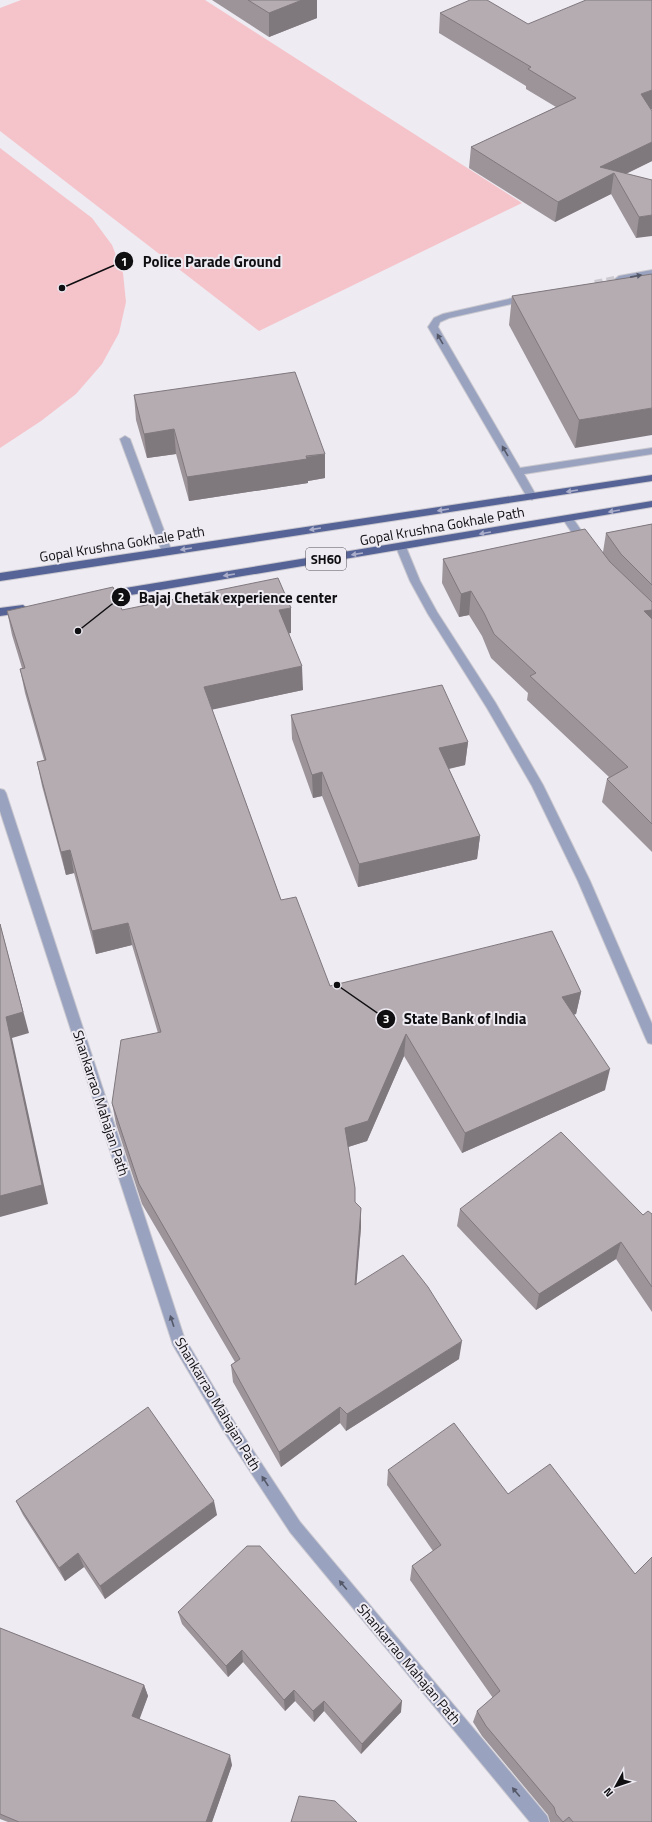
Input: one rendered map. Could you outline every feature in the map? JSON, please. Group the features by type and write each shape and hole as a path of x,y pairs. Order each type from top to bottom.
{"main road":[{"name":"Gopal Krushna Gokhale Path","path":"0,577 652,478"},
{"name":"Gopal Krushna Gokhale Path","path":"94,597 652,504"},
{"path":"0,612 31,607"}],"street":[{"path":"619,279 652,273"},
{"path":"532,497 433,327 437,320 446,316 538,295"},
{"path":"126,439 166,552"},
{"path":"518,472 652,451"},
{"path":"568,519 589,550"},
{"path":"401,547 415,581 433,614 490,705 537,785 584,881 652,1039"},
{"name":"Shankarrao Mahajan Path","path":"0,793 178,1340 228,1425 295,1527 541,1822"}],"shaded area":[{"path":"21,0 205,0 522,203 259,331 0,131 0,8"},
{"path":"0,148 92,218 112,245 123,273 126,302 119,333 102,364 76,394 41,421 0,448"}],"building":[{"path":"248,0 302,0 269,13"},
{"path":"470,0 487,0 528,24 586,0 652,0 652,90 641,94 652,111 652,142 600,167 652,180 652,215 639,217 614,173 558,202 471,147 576,98 528,69 531,67 440,13"},
{"path":"652,274 652,408 579,420 512,296"},
{"path":"295,372 325,454 306,456 307,459 187,477 174,429 144,434 134,395"},
{"path":"652,524 652,585 621,554 606,533"},
{"path":"585,529 610,562 652,602 652,610 644,611 652,619 652,824 607,779 628,767 530,676 536,673 494,634 471,591 461,594 443,559"},
{"path":"278,578 291,608 279,610 302,666 204,687 281,900 296,897 330,986 552,931 581,992 562,997 610,1069 465,1133 406,1034 368,1121 345,1128 355,1188 355,1202 361,1208 355,1285 403,1255 428,1287 462,1341 347,1414 340,1407 279,1452 231,1365 240,1359 139,1184 112,1103 121,1040 161,1032 128,923 92,931 70,850 61,852 37,762 46,760 20,669 25,668 7,611 113,587 122,610"},
{"path":"442,685 468,742 439,748 480,836 359,864 322,772 312,775 291,715"},
{"path":"0,924 23,1012 6,1017 42,1185 0,1196"},
{"path":"561,1132 643,1215 648,1211 652,1214 652,1287 621,1242 539,1294 460,1209"},
{"path":"148,1407 214,1501 100,1586 78,1553 59,1568 16,1501"},
{"path":"454,1423 508,1494 550,1464 635,1574 652,1557 652,1822 573,1822 569,1817 563,1822 556,1814 554,1807 486,1726 477,1711 500,1691 412,1566 441,1545 388,1470"},
{"path":"247,1546 260,1546 402,1701 362,1744 324,1701 313,1711 294,1690 284,1700 242,1650 226,1666 178,1612"},
{"path":"0,1628 144,1685 132,1716 230,1755 206,1822 19,1822 0,1814"},
{"path":"299,1796 335,1801 357,1822 291,1822"}],"tunnel":[{"path":"595,284 619,279"}],"place":[{"name":"Police Parade Ground","path":"62,288"},
{"name":"Bajaj Chetak experience center","path":"78,631"},
{"name":"State Bank of India","path":"337,985"}]}
